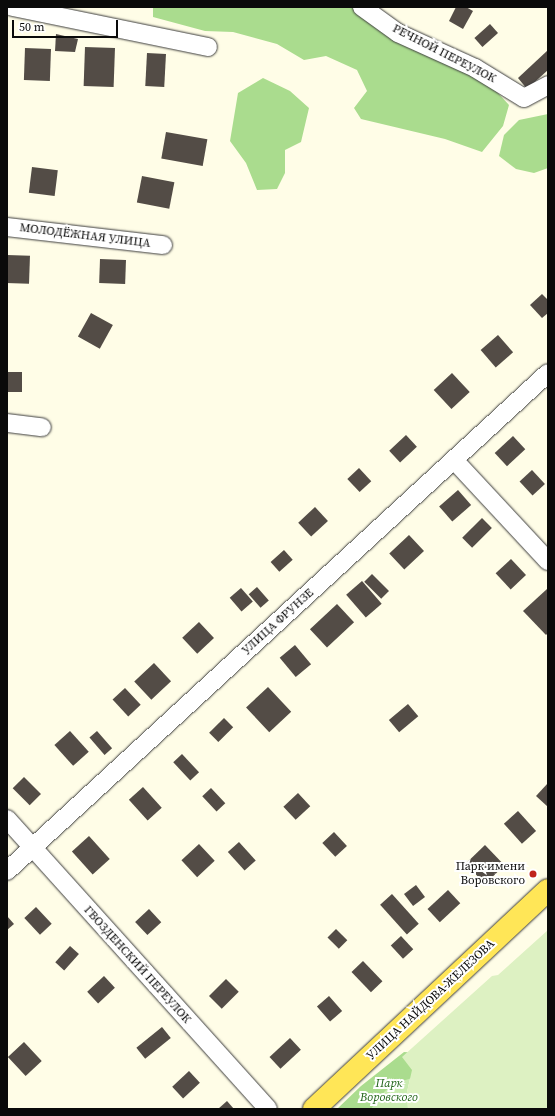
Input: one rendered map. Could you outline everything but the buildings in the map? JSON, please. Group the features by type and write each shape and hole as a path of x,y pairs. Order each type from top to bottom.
{"main road":[{"name":"УЛИЦА НАЙДОВА-ЖЕЛЕЗОВА","path":"314,1109 548,890"}],"street":[{"path":"13,7 208,47"},
{"name":"РЕЧНОЙ ПЕРЕУЛОК","path":"362,7 398,34 475,68 524,98 548,85"},
{"name":"МОЛОДЁЖНАЯ УЛИЦА","path":"7,227 163,245"},
{"name":"УЛИЦА ФРУНЗЕ","path":"7,871 548,373"},
{"path":"7,423 42,427"},
{"path":"454,460 548,561"},
{"name":"ГВОЗДЕНСКИЙ ПЕРЕУЛОК","path":"7,819 268,1109"}],"green space":[{"path":"153,7 356,7 486,80 509,105 503,126 482,152 445,139 361,119 354,108 367,91 357,70 326,56 304,60 277,44 233,32 205,31 153,17"},
{"path":"263,78 290,91 309,108 301,142 285,150 285,173 277,189 257,190 246,163 230,141 238,93"},
{"path":"548,114 548,168 534,173 516,169 499,156 504,135 519,120"},
{"path":"548,930 548,1109 408,1109 407,1092 412,1070 402,1057 492,976 498,975"},
{"name":"Парк Воровского","path":"404,1052 419,1053 412,1078 399,1082 385,1091 371,1109 337,1109 361,1086"},
{"name":"Парк Воровского","path":"412,1070 407,1092 408,1109 342,1109"}],"place":[{"name":"Парк имени Воровского","path":"533,874"}]}
